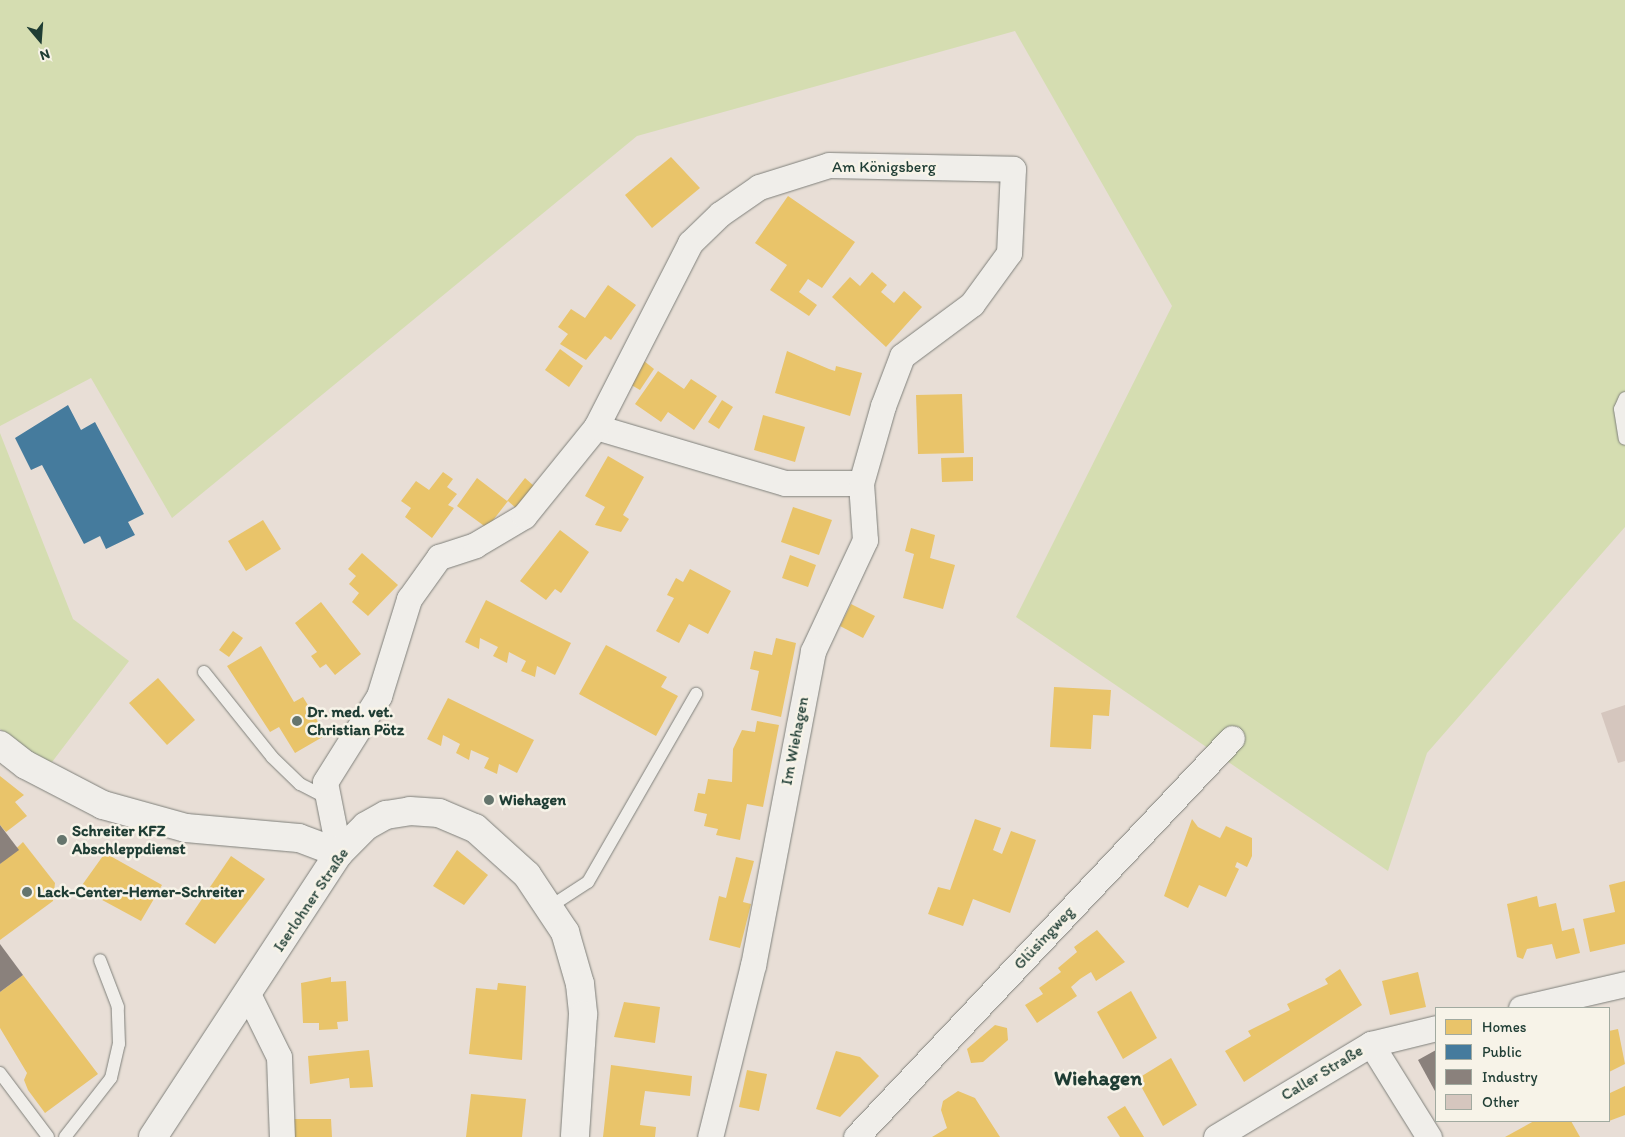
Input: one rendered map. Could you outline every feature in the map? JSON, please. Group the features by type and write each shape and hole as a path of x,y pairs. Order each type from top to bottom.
{"main road":[{"path":"0,744 26,765 103,804 186,828 299,838 339,853"},
{"name":"Iserlohner Straße","path":"153,1137 339,853 366,826 386,815 439,813 475,828 503,850 552,906 574,955 580,984 582,1056 575,1137"}],"street":[{"name":"Am Königsberg","path":"339,853 325,782 379,696 410,600 439,557 475,545 524,516 596,427 690,243 720,214 759,187 829,166 1013,169 1009,253 972,304 902,356"},
{"name":"Im Wiehagen","path":"710,1137 753,965 813,651 864,540 861,483 902,356"},
{"path":"596,427 784,483 861,483"},
{"name":"Glüsingweg","path":"856,1137 1232,738"},
{"path":"1526,1007 1625,984"},
{"path":"248,994 279,1058 282,1137"},
{"name":"Caller Straße","path":"1216,1137 1371,1044 1435,1028"},
{"path":"1371,1044 1429,1137"}],"lane":[{"path":"1625,398 1620,409 1625,439"},
{"path":"204,672 272,757 300,784 328,798"},
{"path":"552,906 588,882 696,694"},
{"path":"65,1137 111,1078 119,1044 118,1007 100,960"},
{"path":"0,1073 48,1137"}],"green space":[{"path":"0,0 1625,0 1625,527 1427,753 1388,871 1016,617 1172,306 1015,31 637,136 172,518 91,378 0,426"},
{"path":"0,433 73,619 129,661 49,766 0,729"}],"building: Homes":[{"path":"671,157 700,188 652,228 625,195"},
{"path":"788,196 855,242 822,288 808,279 799,292 817,305 809,316 770,290 787,265 755,243"},
{"path":"872,272 887,285 881,292 894,303 904,291 922,307 886,347 832,297 850,277 860,286"},
{"path":"608,285 636,305 611,340 605,336 586,360 560,344 568,334 558,327 571,309 585,318"},
{"path":"560,349 583,366 569,387 545,370"},
{"path":"787,351 835,371 836,366 862,373 850,416 775,393"},
{"path":"644,361 654,369 640,390 628,383"},
{"path":"658,371 684,389 691,379 717,396 694,430 668,412 661,422 635,404"},
{"path":"962,394 964,453 918,454 916,395"},
{"path":"722,400 733,407 719,429 708,422"},
{"path":"763,415 805,427 795,462 754,450"},
{"path":"608,456 644,477 623,515 629,519 621,532 595,525 605,507 585,496"},
{"path":"973,457 973,481 942,482 941,458"},
{"path":"443,472 453,479 447,487 457,494 448,505 454,508 432,538 405,517 411,508 401,501 416,481 429,490"},
{"path":"477,478 507,501 525,478 534,486 517,509 508,501 487,528 457,506"},
{"path":"793,507 832,520 819,555 781,542"},
{"path":"263,520 281,549 246,571 228,541"},
{"path":"911,528 935,535 930,558 955,565 943,609 903,598 914,554 905,551"},
{"path":"560,530 589,552 561,593 555,589 546,600 520,581"},
{"path":"362,553 398,585 368,616 352,602 359,593 349,584 356,576 348,569"},
{"path":"790,555 816,565 808,587 782,578"},
{"path":"690,569 731,591 708,634 689,624 679,643 656,631 674,598 667,595 676,578 683,582"},
{"path":"486,600 571,643 555,675 537,666 535,677 521,671 526,661 509,652 507,663 493,656 498,647 480,638 479,649 465,642"},
{"path":"321,602 361,654 335,675 326,664 320,668 311,656 317,652 295,623"},
{"path":"851,604 875,616 863,638 840,626"},
{"path":"233,631 243,638 229,657 219,650"},
{"path":"776,638 796,643 781,717 751,710 759,671 750,669 754,651 772,655"},
{"path":"606,645 667,677 661,687 678,696 656,736 579,694"},
{"path":"261,646 294,702 303,697 326,735 295,753 279,727 270,732 227,666"},
{"path":"158,678 195,720 167,745 129,703"},
{"path":"1054,687 1111,690 1109,716 1093,715 1091,749 1050,747"},
{"path":"448,698 534,740 517,773 499,764 497,774 484,768 489,758 471,750 469,760 456,753 460,744 443,735 441,746 427,739"},
{"path":"757,721 779,725 763,807 747,804 740,840 716,835 718,829 704,826 707,814 694,811 698,793 705,794 708,779 732,782 733,749 742,730 755,732"},
{"path":"0,776 24,795 15,802 27,816 6,832 0,825"},
{"path":"975,819 1001,828 993,850 1002,854 1011,831 1036,840 1010,913 973,899 963,926 928,914 938,887 950,890"},
{"path":"1192,819 1198,827 1220,838 1226,826 1252,838 1252,856 1247,867 1237,862 1235,867 1239,869 1226,897 1199,885 1188,908 1164,896"},
{"name":"Lack-Center-Hemer-Schreiter","path":"23,842 55,883 53,901 0,940 0,864"},
{"path":"457,850 488,875 464,905 433,886"},
{"path":"105,853 162,885 141,921 80,888"},
{"path":"231,856 265,879 215,944 185,924"},
{"path":"736,857 754,861 743,902 751,904 740,948 709,940 719,896 726,898"},
{"path":"1625,881 1625,944 1590,952 1583,919 1615,912 1609,885"},
{"path":"1537,896 1539,907 1556,903 1562,931 1574,928 1580,953 1556,959 1552,944 1527,949 1523,959 1517,957 1507,904"},
{"path":"1097,930 1125,962 1096,981 1091,972 1080,979 1071,987 1077,996 1037,1023 1025,1005 1043,994 1039,988 1061,972 1058,968 1077,952 1074,947"},
{"path":"1340,969 1362,1005 1244,1082 1225,1051 1251,1036 1248,1031 1290,1010 1287,1004 1328,984 1325,979"},
{"path":"1418,972 1426,1007 1390,1015 1382,981"},
{"path":"23,975 98,1074 45,1113 28,1090 24,1080 27,1073 0,1028 0,992"},
{"path":"331,977 331,982 346,981 348,1021 337,1022 338,1029 319,1030 319,1023 303,1023 301,983"},
{"path":"498,983 526,986 522,1060 469,1054 476,988 497,990"},
{"path":"1131,991 1157,1038 1123,1059 1097,1012"},
{"path":"624,1002 660,1007 655,1043 614,1037"},
{"path":"995,1025 1007,1028 1008,1040 983,1062 971,1063 967,1049"},
{"path":"1618,1029 1625,1064 1610,1072 1610,1031"},
{"path":"369,1050 373,1087 350,1088 349,1078 310,1084 308,1056"},
{"path":"836,1051 860,1057 879,1076 840,1117 816,1109"},
{"path":"1171,1058 1197,1105 1163,1126 1137,1079"},
{"path":"611,1065 692,1076 690,1096 645,1091 640,1125 656,1127 655,1137 603,1137"},
{"path":"747,1070 767,1074 759,1111 739,1107"},
{"path":"1625,1086 1625,1115 1610,1121 1610,1093"},
{"path":"958,1091 975,1098 1000,1137 932,1137 947,1128 941,1110 943,1101"},
{"path":"471,1094 526,1099 522,1137 466,1137"},
{"path":"1125,1106 1144,1137 1120,1137 1107,1117"},
{"path":"294,1119 331,1119 332,1137 293,1137"},
{"path":"1532,1122 1572,1122 1580,1137 1505,1137"}],"building: Public":[{"path":"68,405 81,430 95,422 144,514 128,522 135,535 106,549 100,536 84,544 42,465 31,470 15,438"}],"building: Industry":[{"name":"Lack-Center-Hemer-Schreiter","path":"0,825 19,850 0,864"},
{"path":"0,944 23,975 0,992"},
{"path":"1435,1051 1435,1091 1418,1060"}],"building: Other":[{"path":"1625,705 1625,761 1618,763 1601,713"}],"place":[{"name":"Dr. med. vet. Christian Pötz","path":"297,721"},
{"name":"Wiehagen","path":"489,800"},
{"name":"Schreiter KFZ Abschleppdienst","path":"62,840"},
{"name":"Lack-Center-Hemer-Schreiter","path":"27,892"}],"district":[{"name":"Wiehagen","path":"1098,1078"}]}
